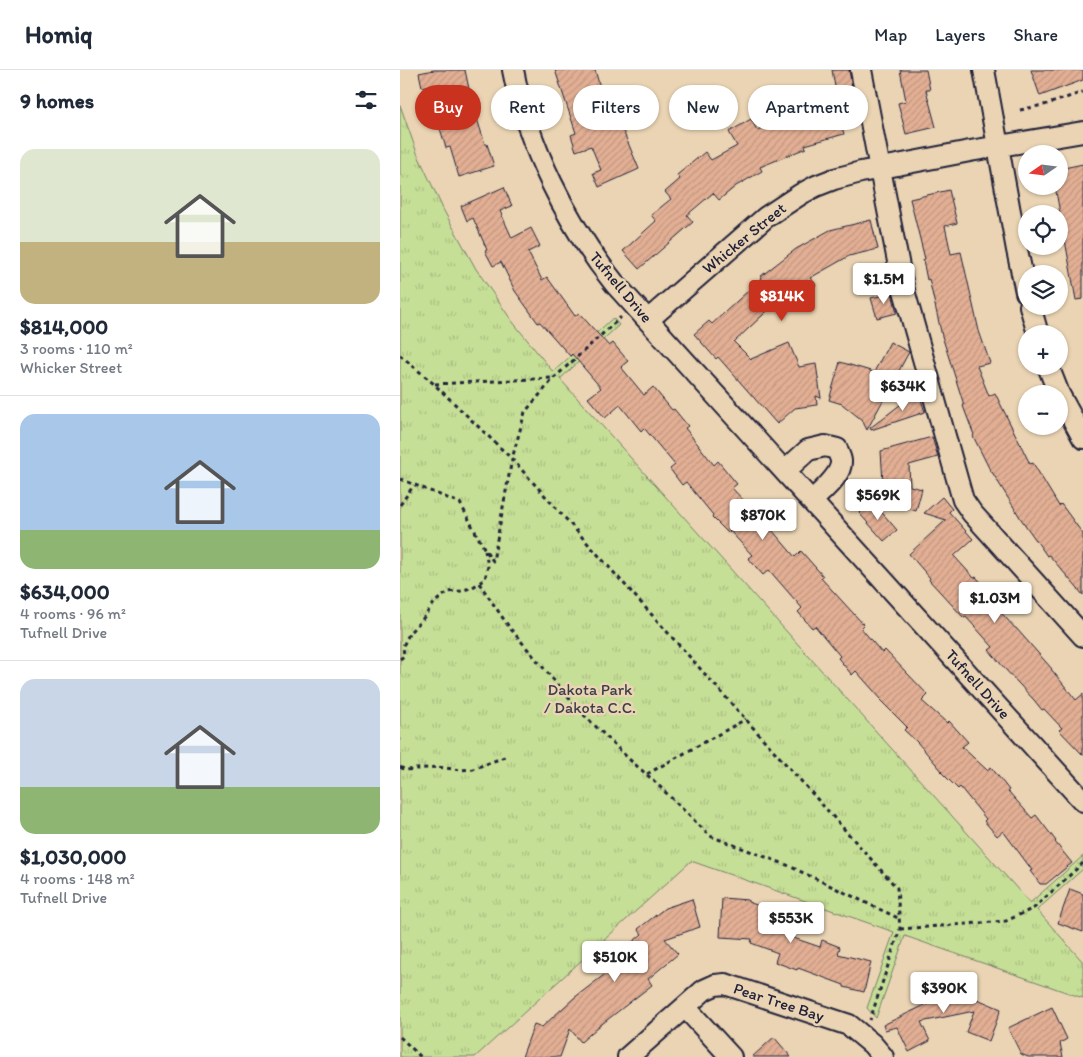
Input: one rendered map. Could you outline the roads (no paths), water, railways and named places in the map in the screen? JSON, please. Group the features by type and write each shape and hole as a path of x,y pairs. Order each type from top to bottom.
{"street":[{"name":"Tufnell Drive","path":"513,70 517,92 528,124 562,204 577,230 615,284 1083,801"},
{"path":"861,70 903,287 963,500 972,513 1083,636"},
{"path":"984,70 1020,265"},
{"name":"Whicker Street","path":"648,320 758,223 816,186 834,179 880,169 970,151 1083,132"},
{"path":"1068,410 1083,438"},
{"path":"784,471 808,450 824,446 837,449 841,461 840,469 833,480 812,501"},
{"name":"Pear Tree Bay","path":"628,1057 704,990 715,985 725,984 849,1025 872,1044 883,1057"},
{"path":"685,1007 731,1057"}],"park label":[{"name":"Dakota Park / Dakota C.C.","path":"590,698"}]}
